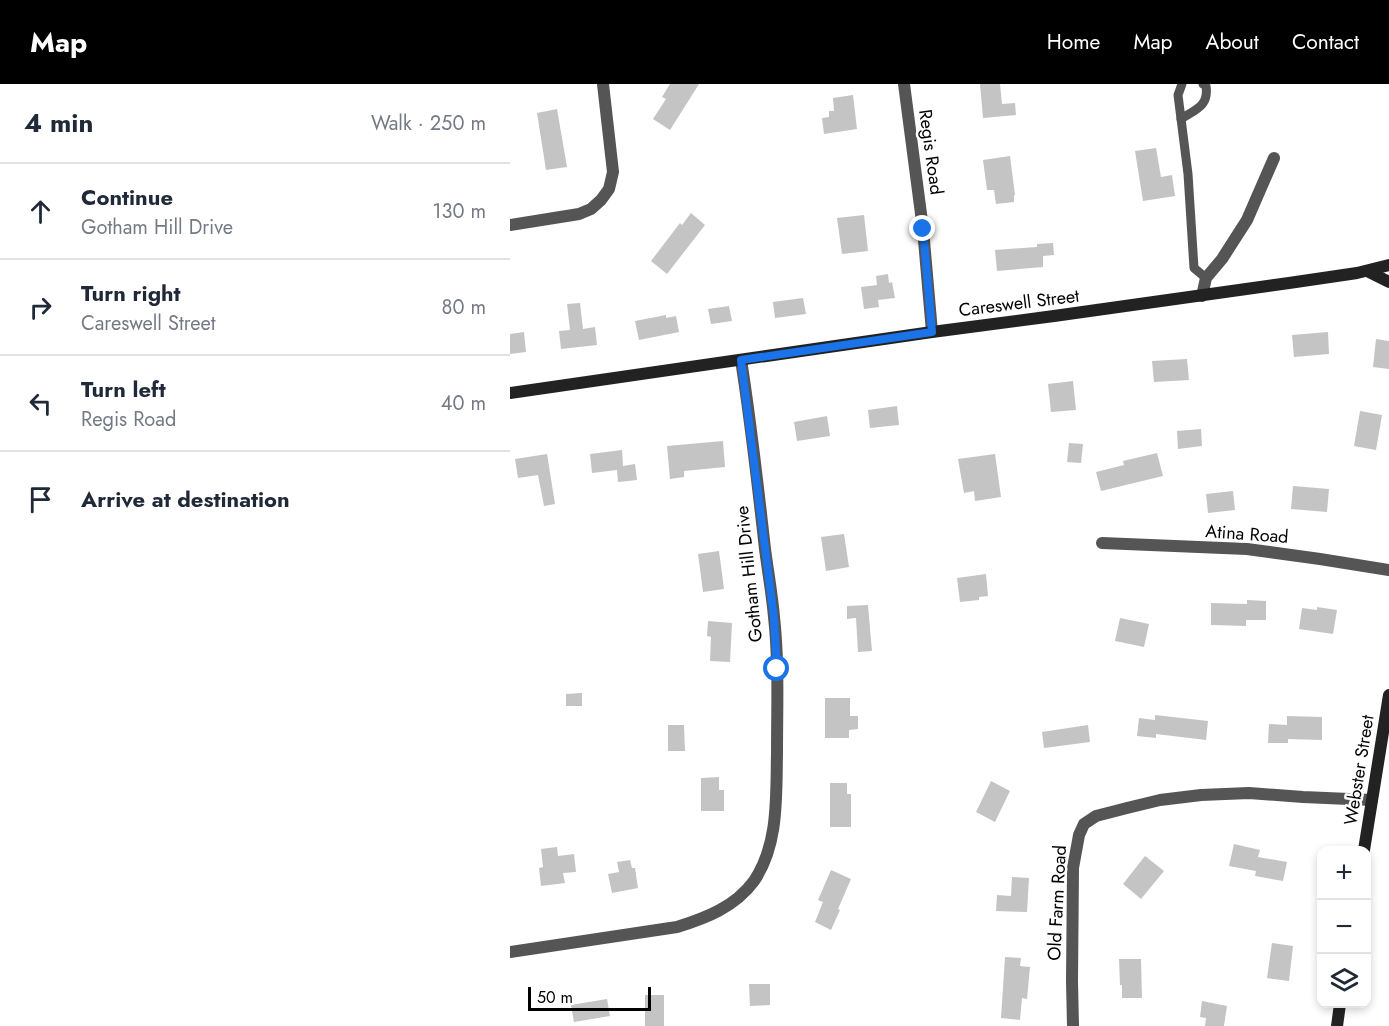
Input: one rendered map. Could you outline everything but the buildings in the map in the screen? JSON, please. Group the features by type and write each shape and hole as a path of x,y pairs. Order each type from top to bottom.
{"main road":[{"name":"Careswell Street","path":"510,393 932,332 1202,296 1367,271 1389,265"},
{"path":"1367,271 1389,282"},
{"name":"Webster Street","path":"1366,846 1389,695"},
{"path":"1337,1026 1339,1008"}],"street":[{"path":"510,225 579,214 591,209 609,189 613,172 603,84"},
{"name":"Regis Road","path":"904,84 923,229 932,332"},
{"path":"1202,296 1206,278 1222,259 1247,220 1274,158"},
{"name":"Gotham Hill Drive","path":"510,952 677,927 704,919 723,909 753,881 768,850 774,824 776,797 775,628 741,360"},
{"name":"Atina Road","path":"1102,543 1247,549 1389,570"},
{"name":"Old Farm Road","path":"1073,1026 1073,868 1079,835 1084,824 1096,816 1127,808 1160,800 1201,795 1249,793 1372,800"}],"lane":[{"path":"1182,84 1178,95 1188,174 1194,268 1206,278"},
{"path":"1181,119 1202,105 1207,95 1206,86 1203,84"}],"route":[{"path":"777,669 774,618 741,360 932,332 923,229"}]}
